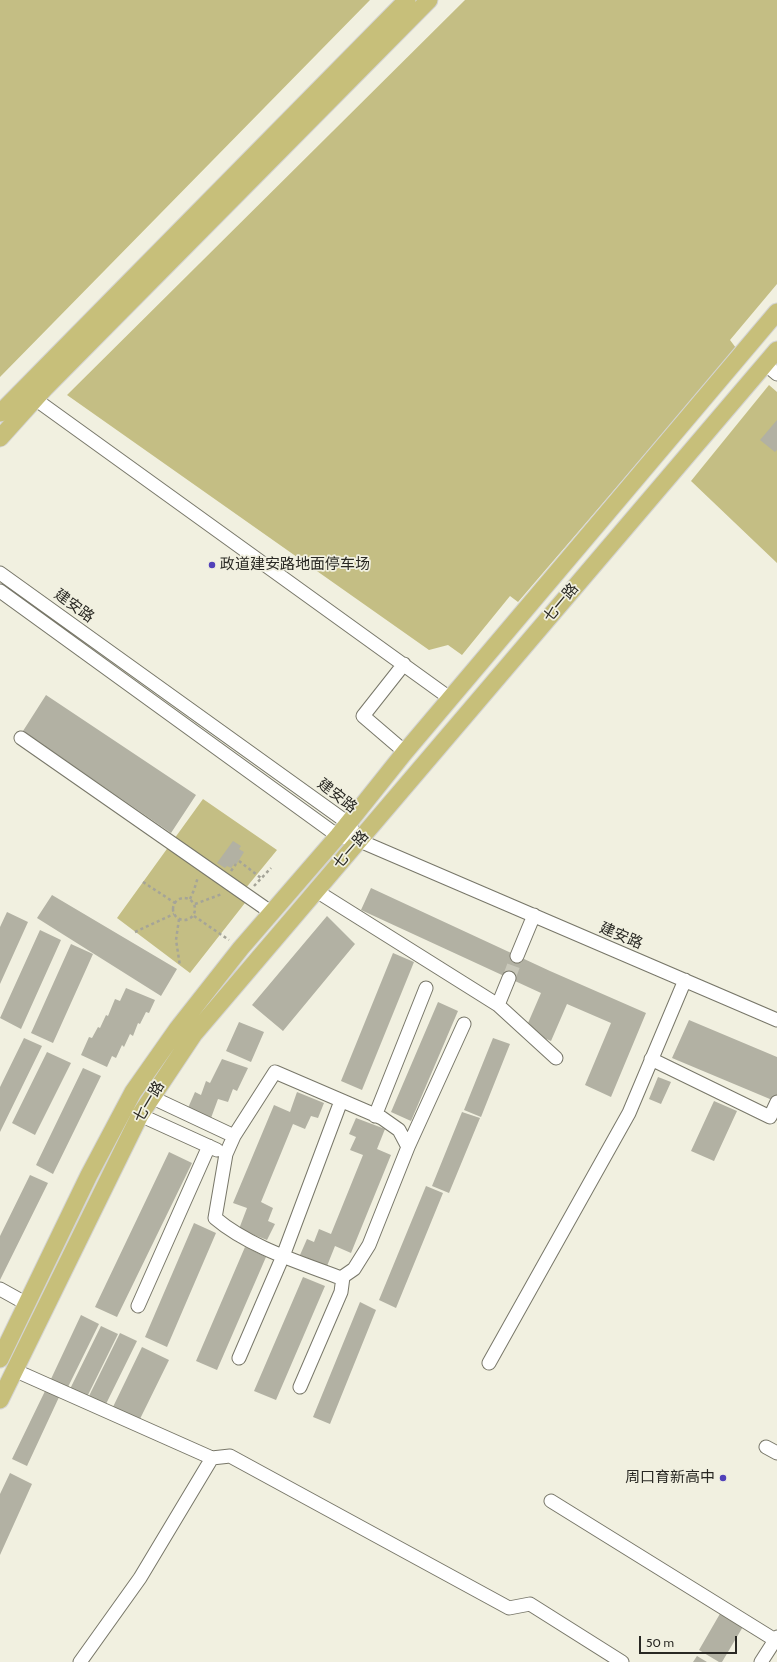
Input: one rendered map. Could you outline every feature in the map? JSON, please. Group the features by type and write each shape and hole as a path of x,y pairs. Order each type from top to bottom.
{"main road":[{"path":"0,413 407,0"},
{"path":"0,438 35,400 429,0"},
{"name":"七一路","path":"0,1359 89,1175 133,1092 178,1028 241,948 338,836 405,752 452,699 777,312"},
{"name":"七一路","path":"0,1400 140,1115 194,1034 771,369 777,350"}],"street":[{"path":"35,400 452,699"},
{"name":"建安路","path":"0,573 348,823 360,841 777,1020"},
{"path":"0,591 338,836 360,841"},
{"path":"404,664 363,716 405,752"},
{"path":"21,738 272,913"},
{"path":"318,892 498,1005 556,1058"},
{"path":"517,956 534,916"},
{"path":"498,1005 509,978"},
{"path":"489,1363 629,1113 685,980"},
{"path":"375,1116 426,988"},
{"path":"408,1147 399,1130 375,1116 275,1072 234,1136 226,1154 215,1218 228,1230 283,1256 342,1278 354,1269 369,1245 408,1147 464,1024"},
{"path":"651,1059 770,1117 777,1102"},
{"path":"151,1097 234,1136"},
{"path":"239,1358 283,1256 341,1102"},
{"path":"140,1115 226,1154"},
{"path":"138,1306 209,1146"},
{"path":"300,1387 341,1292 343,1277"},
{"path":"0,1289 27,1304"},
{"path":"14,1370 212,1458 230,1456 509,1608 530,1604 622,1662"},
{"path":"80,1662 140,1578 212,1458"},
{"path":"551,1501 776,1638 761,1662"}],"path":[{"path":"190,899 197,880 198,861"},
{"path":"239,861 261,878"},
{"path":"195,904 221,894 246,894 271,868"},
{"path":"143,882 175,902"},
{"path":"185,897 190,899 195,904 196,910 194,916 189,920 184,921 179,919 174,914 173,908 175,902 185,897"},
{"path":"135,932 174,914"},
{"path":"194,916 241,948"},
{"path":"179,919 176,940 180,966"}],"shaded area":[{"path":"0,0 370,0 0,377"},
{"path":"465,0 777,0 777,284 730,340 736,348 518,602 510,596 462,655 448,645 429,650 67,395"},
{"path":"769,385 777,392 777,563 691,481"},
{"path":"203,799 277,850 245,889 252,894 190,973 117,918"}],"building":[{"path":"777,420 777,450 775,452 760,440"},
{"path":"46,695 196,795 171,833 23,731"},
{"path":"233,841 241,846 239,849 244,852 236,865 234,864 231,868 227,866 225,868 217,863"},
{"path":"371,888 550,971 646,1013 611,1097 585,1085 611,1023 567,1004 551,1041 525,1030 541,993 361,910"},
{"path":"52,895 177,969 161,996 37,918"},
{"path":"7,912 28,922 0,984 0,927"},
{"path":"327,916 355,944 283,1031 252,1005"},
{"path":"40,930 61,940 21,1029 0,1018"},
{"path":"71,944 93,954 53,1043 31,1033"},
{"path":"393,953 414,962 362,1090 341,1081"},
{"path":"126,988 155,1000 149,1013 146,1012 140,1024 138,1023 133,1036 130,1034 124,1047 122,1045 116,1058 112,1056 107,1067 81,1055 89,1037 92,1038 98,1027 100,1028 106,1015 108,1016 115,999 120,1001"},
{"path":"438,1002 458,1011 411,1121 391,1112"},
{"path":"689,1020 777,1057 777,1102 672,1058"},
{"path":"239,1022 264,1032 251,1062 226,1051"},
{"path":"24,1038 42,1046 0,1132 0,1087"},
{"path":"493,1038 510,1044 481,1117 464,1110"},
{"path":"47,1052 71,1063 35,1135 12,1123"},
{"path":"222,1059 248,1068 237,1091 233,1089 228,1102 218,1099 211,1118 188,1108 195,1092 201,1095 206,1081 210,1083"},
{"path":"83,1068 101,1076 53,1174 36,1165"},
{"path":"658,1077 671,1082 661,1104 649,1099"},
{"path":"297,1092 324,1103 318,1118 311,1116 305,1129 293,1124 261,1202 273,1208 268,1221 275,1224 267,1240 239,1229 247,1208 233,1203 274,1105 290,1112"},
{"path":"714,1101 737,1111 714,1161 691,1151"},
{"path":"462,1112 480,1118 449,1193 432,1186"},
{"path":"356,1118 385,1129 377,1149 391,1155 351,1253 335,1246 327,1266 300,1255 307,1239 314,1242 319,1229 331,1234 363,1155 350,1150 356,1137 349,1134"},
{"path":"169,1152 192,1163 117,1317 95,1307"},
{"path":"30,1175 48,1183 0,1280 0,1236"},
{"path":"426,1186 443,1193 396,1308 379,1300"},
{"path":"194,1223 216,1233 167,1347 145,1337"},
{"path":"245,1247 266,1257 217,1370 196,1361"},
{"path":"303,1277 325,1286 276,1400 254,1391"},
{"path":"360,1302 376,1310 330,1424 313,1417"},
{"path":"81,1315 99,1324 68,1387 51,1379"},
{"path":"101,1326 118,1334 87,1397 70,1389"},
{"path":"120,1333 137,1341 106,1404 89,1396"},
{"path":"142,1347 169,1360 139,1421 112,1409"},
{"path":"46,1389 60,1395 27,1466 12,1459"},
{"path":"10,1473 32,1484 0,1555 0,1494"},
{"path":"721,1612 744,1625 722,1662 719,1662 699,1650"},
{"path":"697,1656 707,1662 693,1662"}],"tunnel":[{"path":"509,978 517,956"}],"place":[{"name":"政道建安路地面停车场","path":"212,565"},
{"name":"周口育新高中","path":"723,1478"}]}
